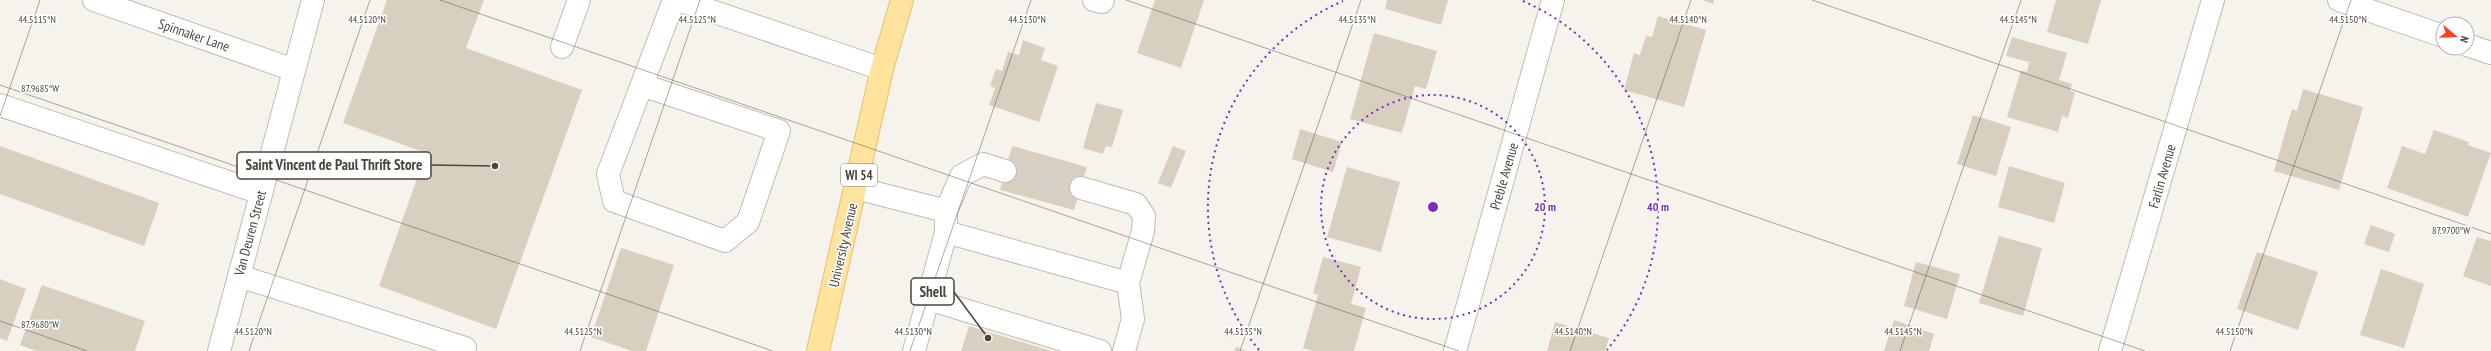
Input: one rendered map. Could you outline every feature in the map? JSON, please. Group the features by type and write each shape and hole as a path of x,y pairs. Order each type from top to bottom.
{"main road":[{"name":"University Avenue","path":"818,351 882,69 902,0"}],"street":[{"name":"Spinnaker Lane","path":"94,0 294,70"},
{"name":"Van Deuren Street","path":"219,351 313,0"},
{"path":"562,47 579,0"},
{"path":"642,85 779,131 748,222 725,241 614,201 608,174 674,0"},
{"path":"679,0 882,69"},
{"path":"1094,0 1102,2 1102,0"},
{"name":"Preble Avenue","path":"1455,351 1553,0"},
{"name":"Farlin Avenue","path":"2110,351 2213,0"},
{"path":"2339,0 2435,33"},
{"path":"2475,48 2491,53"},
{"path":"0,105 261,193"},
{"path":"914,351 946,232 946,211 961,176 983,164 1006,171"},
{"path":"856,188 946,211"},
{"path":"1081,188 1136,204 1144,216 1143,231 1128,283 1133,319 1124,351"},
{"path":"946,232 1128,283"},
{"path":"239,276 465,348"},
{"path":"928,299 1100,351"}],"building":[{"path":"387,0 484,0 466,48 582,90 496,329 379,286 426,153 343,123"},
{"path":"1155,0 1204,0 1181,68 1137,53"},
{"path":"1387,0 1448,0 1441,25 1385,9"},
{"path":"1702,0 1714,0 1713,4"},
{"path":"2056,0 2101,0 2088,44 2047,32"},
{"path":"1658,16 1706,30 1684,107 1624,90 1634,53 1640,55 1646,36 1652,37"},
{"path":"1374,33 1437,51 1426,89 1415,86 1402,133 1350,119"},
{"path":"2012,37 2067,53 2059,80 2072,84 2070,91 2075,92 2068,118 2062,116 2058,132 2007,117 2021,70 2027,72 2029,62 2006,56"},
{"path":"1023,40 1045,48 1041,60 1058,66 1039,122 989,105 995,88 990,86 996,69 1002,71 1008,52 1019,55"},
{"path":"2303,89 2363,107 2339,190 2274,171 2292,109 2297,111"},
{"path":"1096,103 1123,110 1112,147 1106,146 1103,154 1083,148"},
{"path":"1973,115 2011,127 1996,176 1957,164"},
{"path":"1300,129 1342,142 1333,172 1292,159"},
{"path":"2434,130 2469,142 2468,145 2491,153 2468,217 2387,188 2402,146 2425,154"},
{"path":"0,146 159,203 144,246 0,194"},
{"path":"1012,146 1087,167 1074,210 1000,190"},
{"path":"1173,146 1186,151 1171,188 1158,183"},
{"path":"2009,166 2065,183 2054,223 1998,207"},
{"path":"1347,167 1400,182 1381,252 1327,237"},
{"path":"2371,225 2395,234 2389,252 2364,244"},
{"path":"1999,236 2042,248 2023,316 1979,303"},
{"path":"2477,237 2491,241 2491,286 2463,276"},
{"path":"621,248 674,265 646,351 632,351 591,337"},
{"path":"2257,252 2318,272 2298,330 2237,309"},
{"path":"1323,257 1361,267 1351,304 1366,308 1354,351 1313,351 1303,348 1318,295 1313,293"},
{"path":"1916,262 1960,274 1947,319 1904,306"},
{"path":"2381,269 2424,284 2404,348 2360,335"},
{"path":"0,279 26,289 7,341 0,338"},
{"path":"42,285 145,321 135,351 37,351 20,345"},
{"path":"1894,320 1934,334 1929,351 1884,351"},
{"path":"1555,322 1609,338 1605,351 1547,351"},
{"path":"969,326 1052,351 961,351"},
{"path":"1236,347 1247,351 1235,351"}],"tunnel":[{"path":"1005,171 1081,188"}],"place":[{"name":"Saint Vincent de Paul Thrift Store","path":"495,166"},
{"name":"Shell","path":"988,338"}]}
